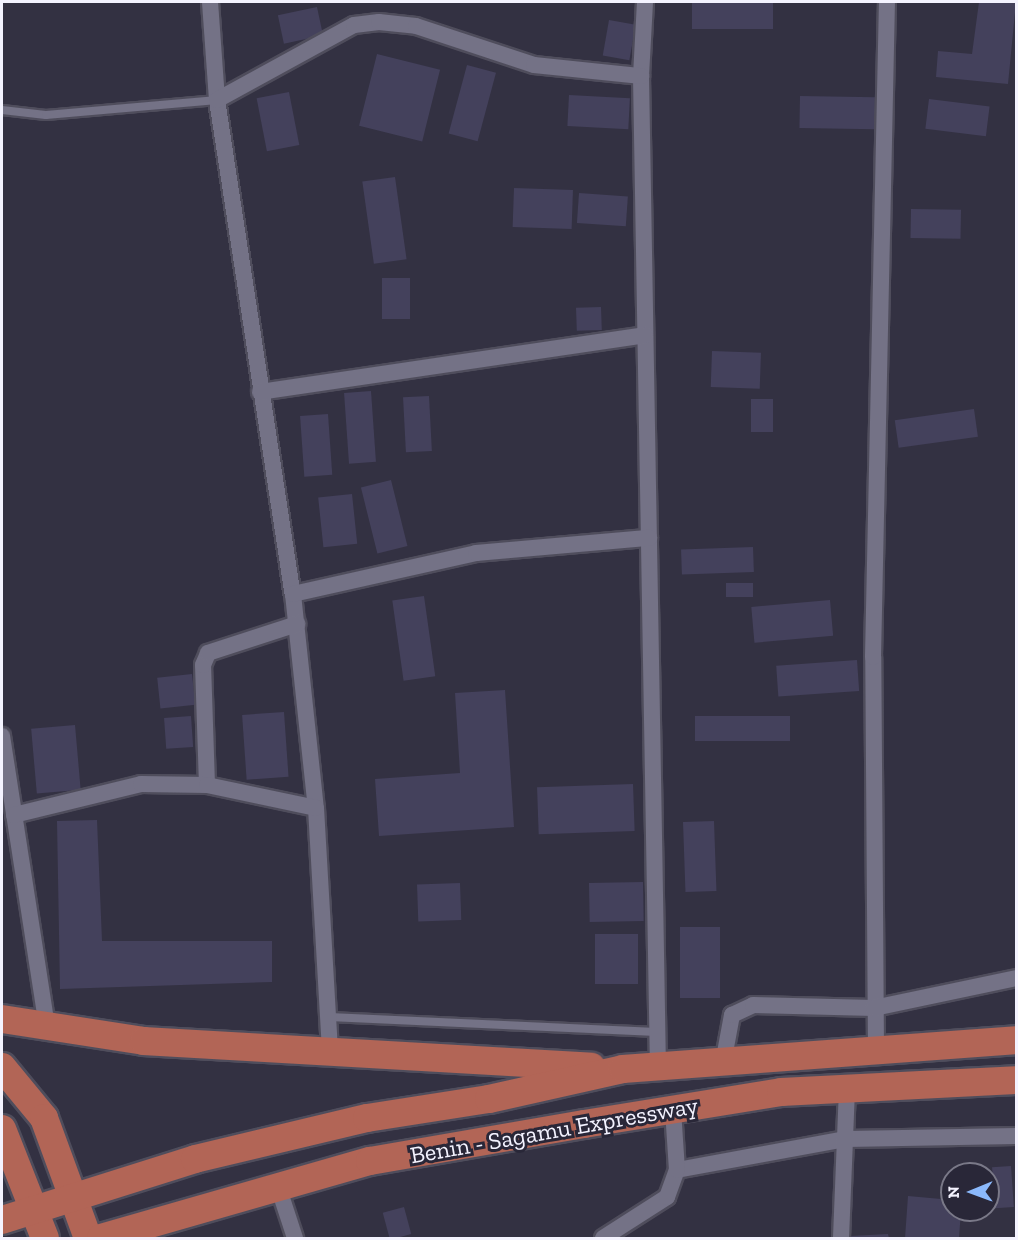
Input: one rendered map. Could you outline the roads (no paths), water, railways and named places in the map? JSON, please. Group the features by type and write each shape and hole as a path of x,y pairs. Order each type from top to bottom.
{"highway":[{"path":"2,1019 144,1041 623,1069"},
{"path":"2,1220 74,1195 367,1118 489,1100 623,1069 724,1058 1017,1040"},
{"path":"2,1067 44,1118 74,1195 88,1239"},
{"name":"Benin - Sagamu Expressway","path":"101,1239 370,1161 673,1109 847,1086 1017,1080"},
{"path":"2,1129 35,1208 45,1239"}],"street":[{"path":"210,2 218,100 260,392 297,624 316,808 330,1051"},
{"path":"645,2 641,76 658,1065"},
{"path":"876,1050 874,1008 874,609 887,2"},
{"path":"218,100 354,25 379,22 416,26 534,65 641,76"},
{"path":"260,392 645,335"},
{"path":"293,594 476,554 649,538"},
{"path":"207,785 203,665 208,653 297,624"},
{"path":"2,736 47,1027"},
{"path":"14,815 141,784 207,785 316,808"},
{"path":"724,1058 732,1015 753,1005 874,1008 1017,978"},
{"path":"842,1239 847,1086"},
{"path":"603,1239 667,1197 677,1170 673,1109"},
{"path":"677,1170 846,1138 1017,1136"},
{"path":"278,1186 295,1239"}],"lane":[{"path":"2,110 46,115 218,100"},
{"path":"328,1017 658,1032"}]}
